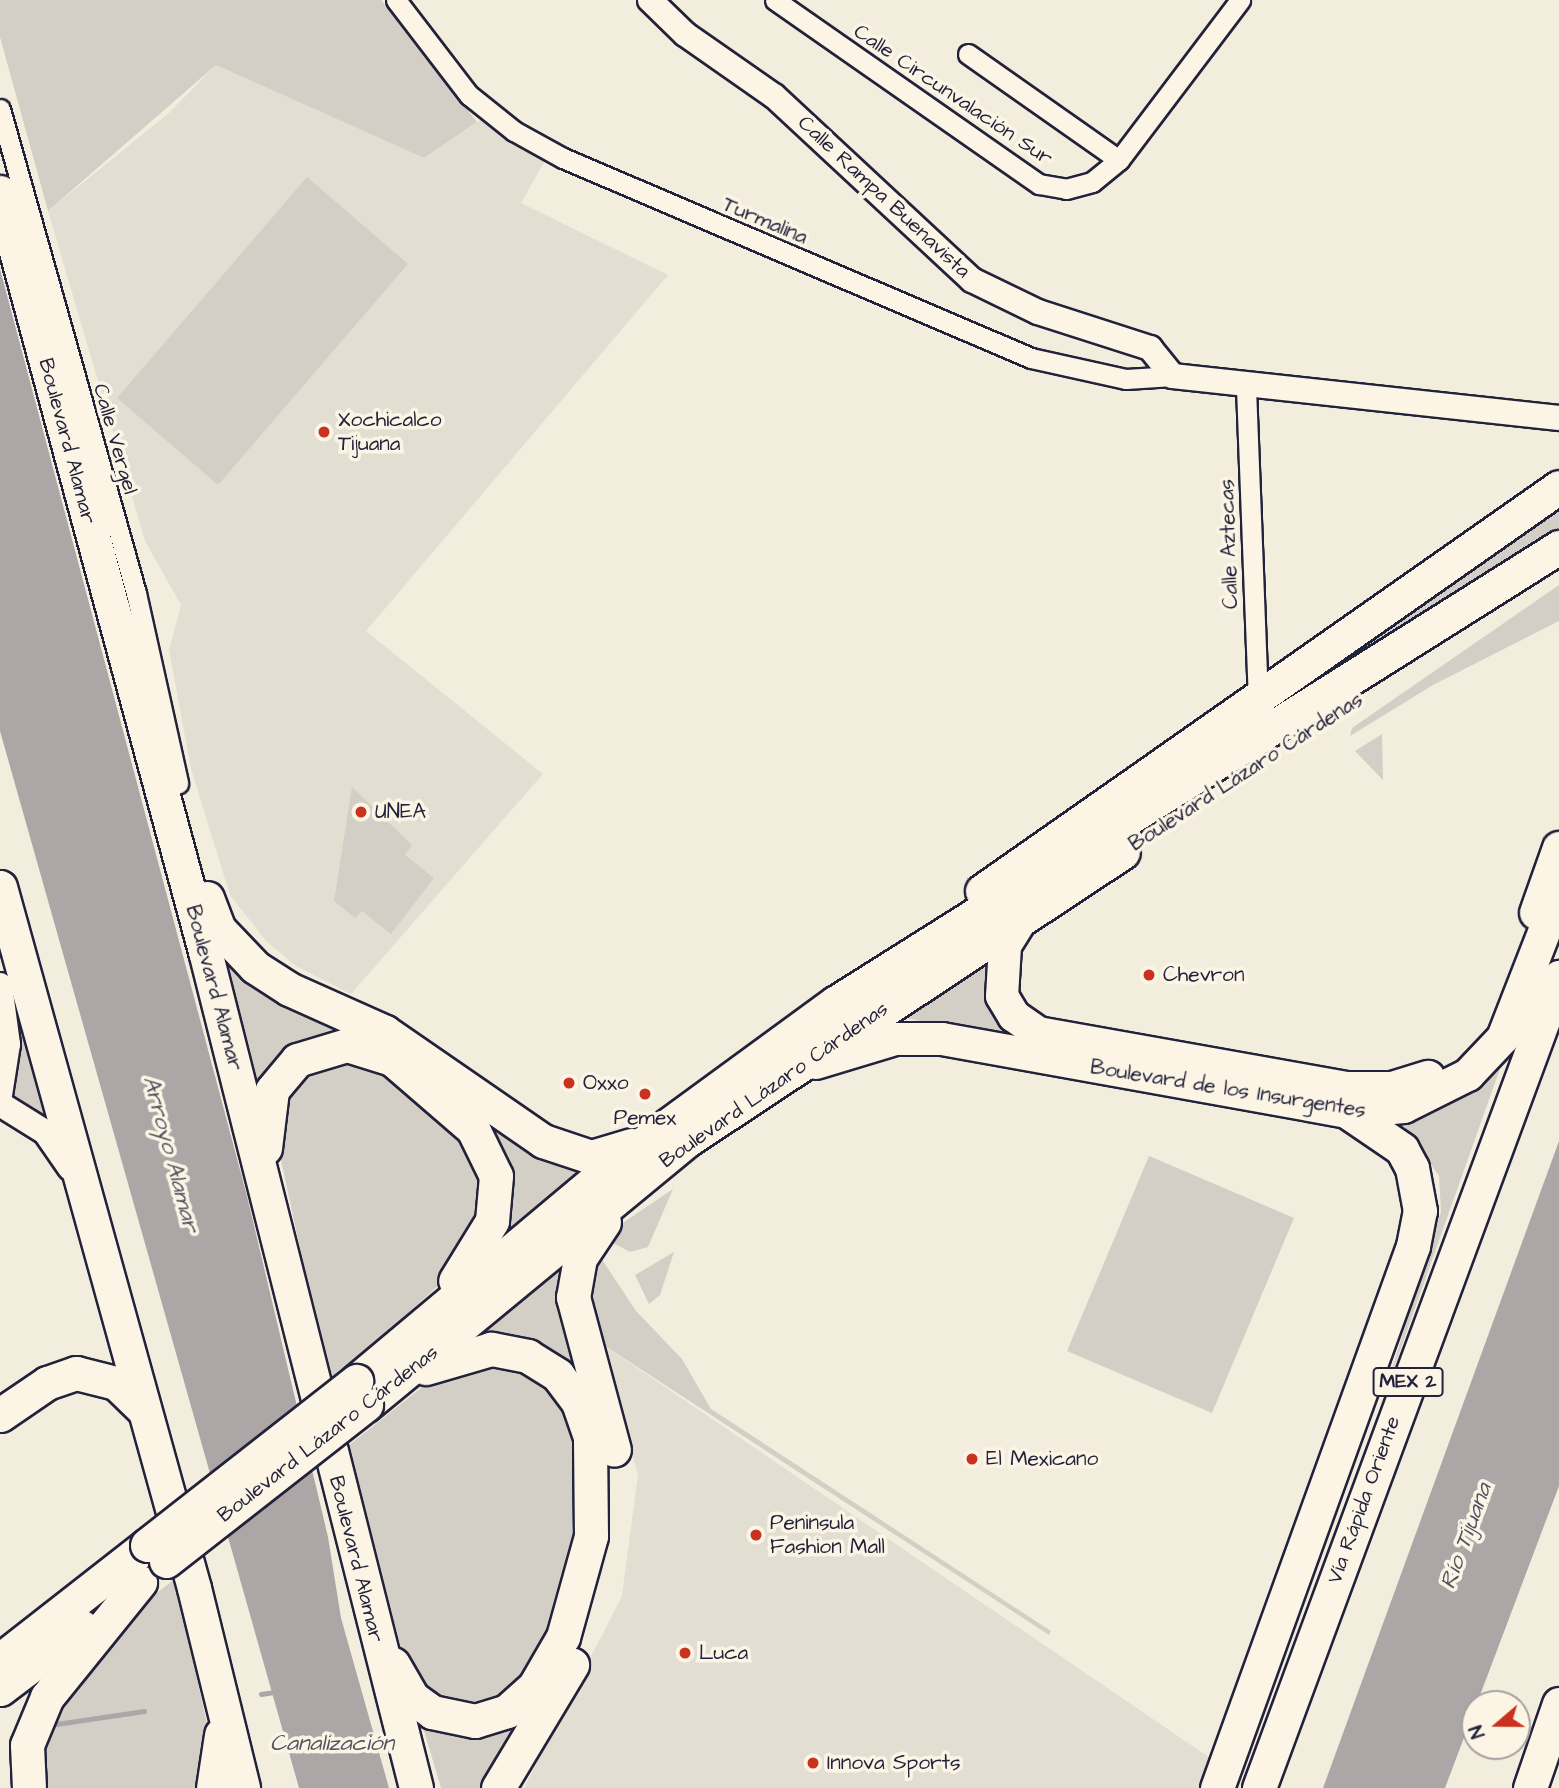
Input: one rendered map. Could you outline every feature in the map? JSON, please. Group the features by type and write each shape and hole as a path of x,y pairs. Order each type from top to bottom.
{"highway":[{"path":"0,173 50,291"},
{"name":"Boulevard Alamar","path":"0,192 205,951 271,1209 356,1567 418,1788"},
{"path":"835,1003 1023,860 1258,699 1559,486"},
{"name":"Boulevard Lázaro Cárdenas","path":"0,1660 39,1630 156,1553 371,1391 835,1003 1559,547"},
{"name":"Boulevard Lázaro Cárdenas","path":"371,1391 394,1349 689,1123 783,1075 1559,568"},
{"path":"178,783 205,951"},
{"path":"178,783 213,918 233,946 269,977 385,1032 572,1154 617,1151 689,1123"},
{"path":"0,887 80,1189 145,1411 220,1690 243,1788"},
{"name":"Vía Rápida Oriente","path":"1259,1788 1559,977"},
{"path":"271,1209 266,1108 286,1070 313,1051 346,1045 391,1059 473,1129 496,1176 492,1221 467,1266 394,1349"},
{"path":"1217,1788 1286,1605 1420,1211 1412,1168 1402,1149 1348,1112"},
{"path":"498,1788 590,1629 611,1546 614,1445 577,1329 575,1271 603,1223 689,1123"},
{"path":"356,1567 399,1678 414,1698 432,1712 475,1721 508,1710 534,1687 563,1637 587,1562 594,1503 590,1437 578,1402 558,1376 527,1356 473,1350 371,1391"},
{"path":"0,1415 47,1383 76,1373 116,1383 145,1411"},
{"path":"1286,1605 1402,1398"},
{"name":"Boulevard Lázaro Cárdenas","path":"0,1689 140,1582 156,1553"},
{"path":"29,1788 27,1745 47,1697 140,1582"},
{"path":"0,1653 39,1630"},
{"path":"213,1788 220,1690"},
{"path":"1530,1788 1559,1704"},
{"path":"232,1742 234,1788"}],"main road":[{"name":"Boulevard de los Insurgentes","path":"783,1075 877,1042 913,1038 1348,1088 1392,1088 1442,1071 1470,1046 1501,1002 1559,848"},
{"name":"Boulevard de los Insurgentes","path":"1021,920 1005,946 1000,972 1014,1016 1038,1034 1129,1064 1348,1112 1421,1102 1486,1059 1516,1014 1559,894"}],"street":[{"name":"Turmalina","path":"396,0 469,95 555,154 1031,358 1126,379 1173,376"},
{"name":"Calle Rampa Buenavista","path":"650,0 685,34 774,96 972,280 1038,312 1150,348 1173,376"},
{"name":"Calle Circunvalación Sur","path":"775,0 1039,184 1079,187 1119,160 1240,0"},
{"path":"968,54 1119,160"},
{"name":"Calle Vergel","path":"0,109 136,593 178,783"},
{"path":"1173,376 1246,388 1559,418"},
{"name":"Calle Aztecas","path":"1246,388 1258,699"},
{"path":"0,1096 8,1051 1,991"},
{"path":"0,1104 45,1132 80,1189"}],"shaded area":[{"path":"0,0 381,0 477,122 424,158 216,65 48,211 0,37"},
{"name":"Xochicalco Tijuana","path":"216,65 424,158 494,111 548,155 521,203 668,275 366,631 543,774 351,994 296,966 267,942 230,895 191,769 169,650 181,605 145,541 48,211 169,113"},
{"path":"307,177 408,264 218,485 117,398"},
{"path":"1559,502 1559,530 1347,676 1263,716"},
{"path":"1559,585 1559,621 1433,685 1350,736 1352,728"},
{"path":"1382,734 1383,780 1355,751"},
{"path":"352,787 412,845 405,855 434,878 391,934 362,911 355,918 334,901"},
{"path":"0,917 60,1135 5,1102 15,1085 19,1051"},
{"path":"211,929 589,1164 495,1249 507,1178 343,1036 259,1114"},
{"path":"984,962 988,991 1025,1043 896,1016"},
{"path":"1507,1049 1382,1401 1441,1212 1439,1176 1399,1119 1443,1107 1480,1084"},
{"path":"369,1056 464,1127 489,1191 459,1267 329,1384 274,1127 297,1072"},
{"path":"1149,1156 1294,1218 1212,1413 1067,1351"},
{"path":"673,1189 648,1247 630,1252 602,1237"},
{"path":"573,1248 610,1471 609,1531 602,1572 580,1640 490,1788 441,1788 417,1707 472,1728 587,1612 593,1592 606,1531 607,1472 600,1420 581,1378 555,1351 514,1337 461,1341"},
{"path":"597,1252 636,1311 682,1359 711,1409 1051,1631 1049,1635 599,1342 587,1309"},
{"path":"674,1252 660,1295 649,1304 635,1275"},
{"name":"Peninsula Fashion Mall","path":"599,1342 1238,1777 1234,1788 524,1788 622,1596 638,1474"},
{"path":"480,1358 553,1377 589,1476 569,1604 509,1701 445,1707 403,1666 343,1450 431,1380"},
{"path":"175,1579 211,1742 200,1788 39,1788 37,1756 53,1713 133,1611"}],"water":[{"path":"0,269 247,1196 328,1537 341,1618 389,1788 299,1788 0,731"},
{"name":"Río Tijuana","path":"1559,1141 1559,1486 1482,1690 1461,1690 1461,1746 1445,1788 1323,1788"}],"waterway":[{"path":"261,1694 279,1691"},
{"path":"56,1724 144,1711"}],"place":[{"name":"Xochicalco Tijuana","path":"324,432"},
{"name":"UNEA","path":"361,812"},
{"name":"Chevron","path":"1149,975"},
{"name":"Oxxo","path":"569,1083"},
{"name":"Pemex","path":"645,1094"},
{"name":"El Mexicano","path":"972,1459"},
{"name":"Peninsula Fashion Mall","path":"756,1535"},
{"name":"Luca","path":"685,1653"},
{"name":"Innova Sports","path":"813,1763"}],"water label":[{"name":"Arroyo Alamar","path":"171,1154"},
{"name":"Canalización","path":"332,1743"}]}
